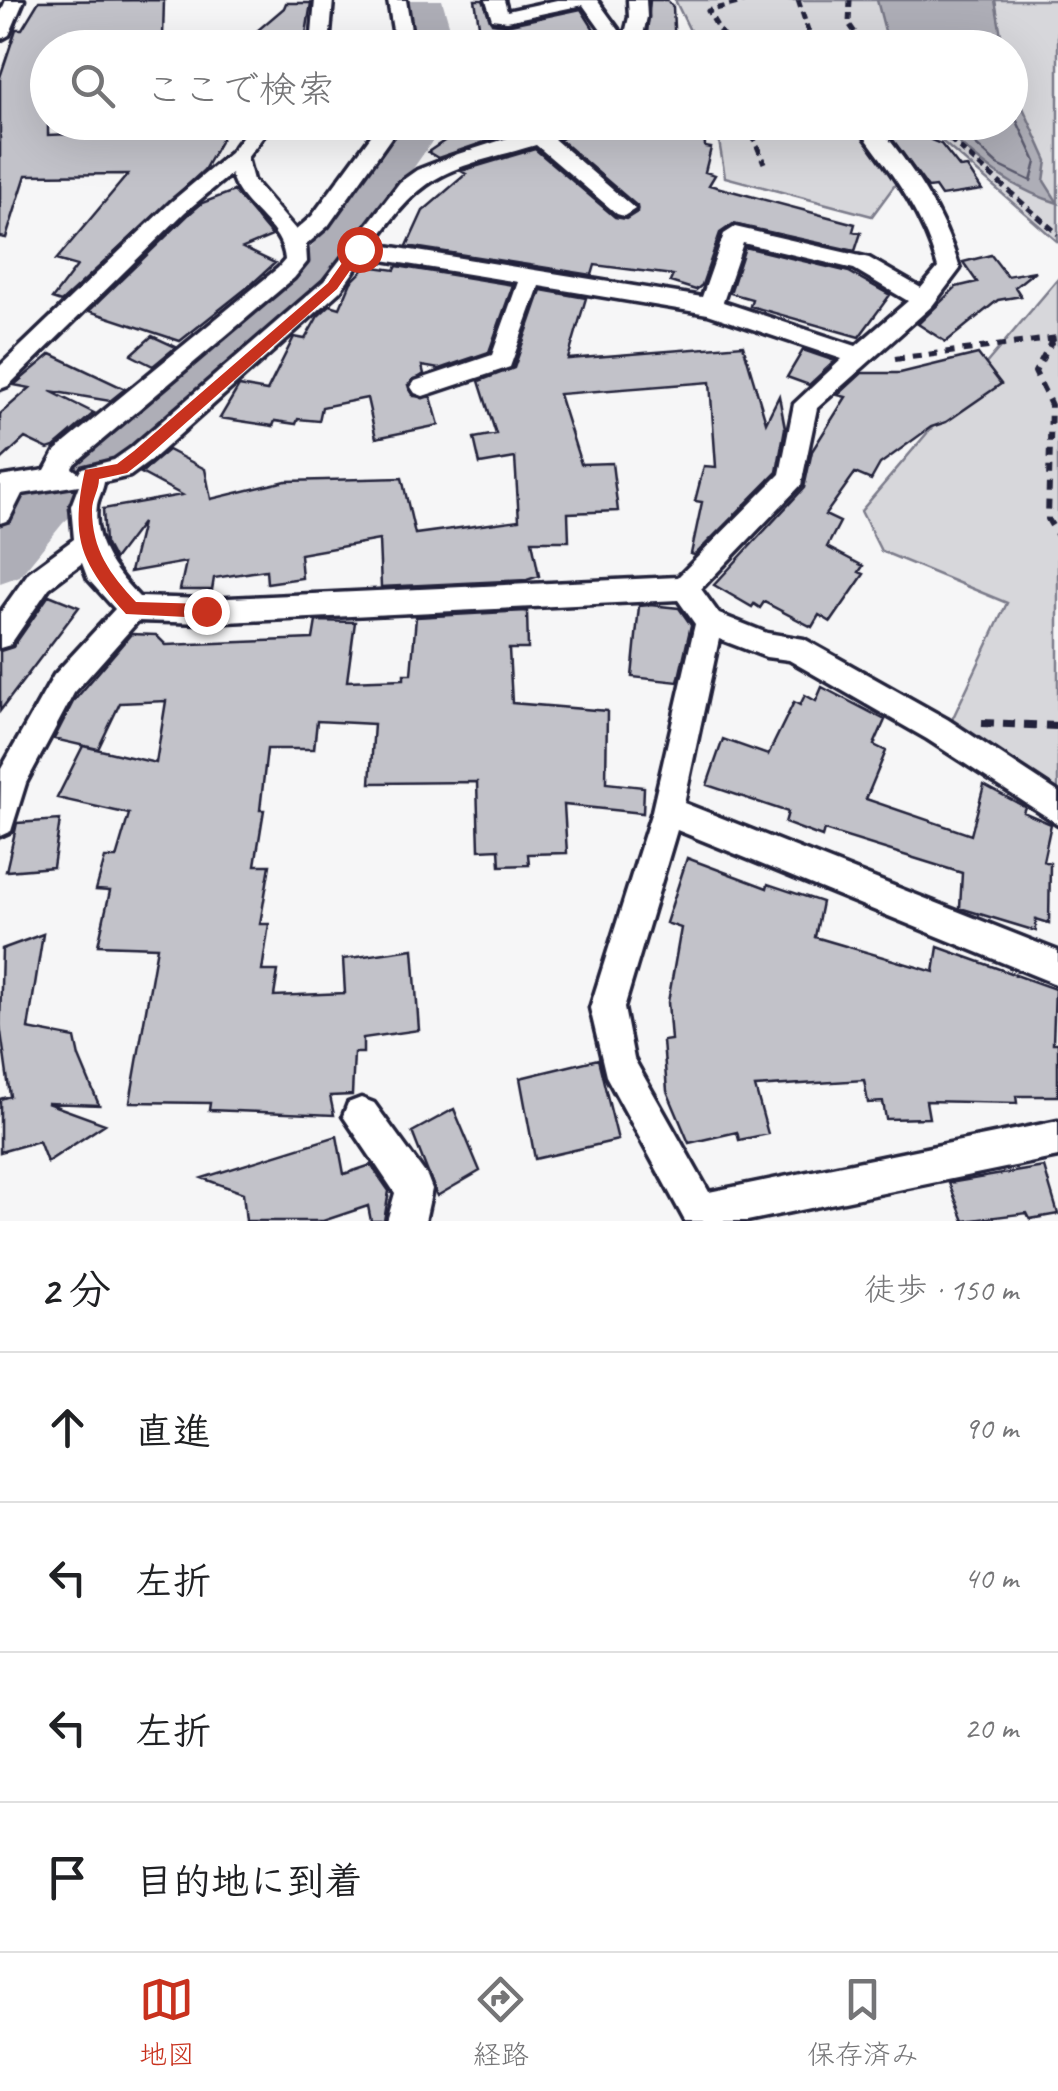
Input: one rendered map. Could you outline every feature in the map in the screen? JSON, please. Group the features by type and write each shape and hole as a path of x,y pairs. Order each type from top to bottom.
{"street":[{"path":"0,36 15,0"},
{"path":"321,30 324,0"},
{"path":"397,0 401,30"},
{"path":"495,0 498,15 507,16 585,0 610,30"},
{"path":"635,30 638,0"},
{"path":"0,380 178,207 236,158 250,140"},
{"path":"0,514 7,486 121,469 332,286 359,249 383,179 389,140"},
{"path":"295,243 383,179 538,140"},
{"path":"543,140 624,208"},
{"path":"91,474 92,485 84,506 88,543 98,571 132,609 206,611 684,588 792,478 806,404 924,300 949,269 940,230 910,178 879,140"},
{"path":"53,479 65,457 296,262 295,243 243,182 236,158"},
{"path":"710,306 734,234 861,263 924,300"},
{"path":"359,249 710,306 859,356"},
{"path":"422,387 502,361 531,276"},
{"path":"0,636 39,580 88,543"},
{"path":"684,588 709,622 766,645 794,648 958,743 1058,809"},
{"path":"0,821 12,779 64,684 132,609"},
{"path":"709,622 667,811 606,1008 618,1064 703,1216 1058,1139"},
{"path":"667,811 1058,968"},
{"path":"361,1116 414,1188 406,1221"}],"path":[{"path":"719,30 708,11 750,0"},
{"path":"798,0 808,30"},
{"path":"850,0 848,24 852,30"},
{"path":"755,140 764,163"},
{"path":"951,140 1058,234"},
{"path":"859,356 889,359 1056,338"},
{"path":"1056,338 1034,372 1050,406 1048,519 1058,536"},
{"path":"958,743 983,722 1058,726"}],"shaded area":[{"path":"675,0 1058,0 1058,242 941,140 1028,140 1028,30 690,30"},
{"path":"719,140 872,140 900,178 872,216 725,177"},
{"path":"1058,279 1058,797 950,724 1007,603 881,551 861,511"}],"water":[{"path":"877,0 995,0 1000,30 885,30"},
{"path":"1028,119 1047,161 1044,181 1058,203 1023,189 956,140 1028,140"}],"building":[{"path":"164,0 163,30 30,30 30,140 221,140 204,170 61,302 52,299 77,266 56,260 128,174 26,175 6,238 0,237 0,77 16,29 22,29 39,1"},
{"path":"475,0 483,0 492,23 506,25 581,9 594,30 480,30"},
{"path":"650,0 667,0 673,7 674,30 647,30"},
{"path":"286,3 311,3 307,30 258,30"},
{"path":"446,140 490,140 438,158 428,152"},
{"path":"560,140 705,140 705,147 711,148 705,172 715,175 709,185 855,224 853,231 861,233 855,251 733,224 720,233 702,285 696,290 670,282 673,275 595,265 592,275 407,246 423,211 466,174 461,171 535,149 615,217 626,219 637,212 637,206"},
{"path":"893,140 931,140 941,144 960,168 967,167 982,190 941,196 935,187 928,188"},
{"path":"234,191 272,236 243,248 275,263 253,283 180,341 89,311 202,203"},
{"path":"745,247 849,272 890,295 859,337 750,306 752,299 730,293"},
{"path":"991,255 1007,276 1035,271 1015,287 1021,296 998,300 946,342 918,324 956,287 977,282 963,262"},
{"path":"367,266 395,270 397,266 513,285 489,352 439,369 422,366 424,374 408,385 414,396 431,397 439,425 376,438 367,398 322,407 319,421 275,421 273,426 220,418 239,386 267,391 294,337 305,339 318,316 330,305 340,308 351,282"},
{"path":"541,290 586,298 568,359 743,345 766,422 779,396 785,428 777,472 695,555 691,554 702,502 695,501 704,466 716,467 710,382 559,394 581,464 612,463 618,511 568,513 569,541 532,541 539,576 527,580 381,587 379,540 300,554 302,578 267,583 266,570 214,578 212,590 180,590 186,562 130,572 142,523 114,560 105,543 103,509 182,495 141,473 168,450 205,469 211,499 286,481 402,478 415,534 519,520 515,458 480,464 474,438 496,434 479,381 514,368"},
{"path":"152,336 176,347 153,366 131,355"},
{"path":"803,350 835,361 809,385 787,377"},
{"path":"51,354 125,389 110,401 50,391 94,413 54,447 48,449 25,438 0,461 0,414 30,388 14,385"},
{"path":"978,354 1001,384 880,464 871,480 855,473 825,515 840,522 827,547 863,566 859,572 864,574 831,622 819,615 812,627 764,602 760,608 754,604 752,607 714,585 804,488 812,451 846,397 838,395 862,373 900,373"},
{"path":"49,595 79,607 0,711 0,651 13,647"},
{"path":"639,606 679,608 691,625 678,682 632,677"},
{"path":"527,611 528,649 509,649 512,703 607,711 606,783 644,787 643,813 564,805 567,853 528,854 529,865 500,866 499,849 479,850 477,782 370,783 374,724 317,721 314,749 267,749 260,810 264,810 255,865 270,865 260,924 269,924 262,971 278,971 274,996 345,993 343,959 413,949 419,1030 363,1038 363,1053 354,1053 352,1095 330,1096 334,1115 209,1110 210,1103 130,1102 157,947 98,945 110,891 96,890 105,858 116,858 129,814 57,798 83,746 156,763 166,701 120,703 98,749 54,739 73,702 131,634 156,635 166,645 313,639 316,621 355,622 347,681 404,679 404,674 411,674 416,617"},
{"path":"822,687 885,720 874,745 886,751 866,799 971,835 984,785 1025,807 1023,812 1051,824 1043,861 1050,863 1049,923 1036,919 1036,931 960,908 962,873 824,830 822,837 785,823 788,812 707,785 723,739 768,755 794,702 800,705 805,695 816,701"},
{"path":"60,820 53,867 6,871 17,823"},
{"path":"687,858 767,888 768,884 822,902 815,937 934,972 938,947 1055,989 1053,1043 1058,1043 1058,1096 1016,1096 1017,1103 926,1101 929,1118 886,1119 883,1102 868,1103 864,1080 755,1087 768,1134 739,1140 737,1132 689,1143 667,1091 663,1041 671,1040 668,1002 681,928 666,923"},
{"path":"43,934 28,1029 75,1038 99,1105 47,1103 105,1124 47,1162 39,1141 0,1152 0,1099 10,1096 0,1025 2,949"},
{"path":"598,1059 618,1140 535,1159 520,1078"},
{"path":"454,1109 480,1171 437,1196 412,1132"},
{"path":"337,1136 344,1174 371,1165 389,1191 384,1221 371,1221 368,1206 323,1221 246,1221 243,1193 202,1178"},
{"path":"1044,1167 1058,1214 1030,1219 1027,1213 964,1221 949,1183"}],"waterway":[{"path":"423,0 430,30"},
{"path":"0,560 44,508 322,265 412,140"}],"route":[{"path":"206,611 132,609 98,571 88,543 84,506 92,485 91,474 121,469 140,455 332,286 359,249"}]}
